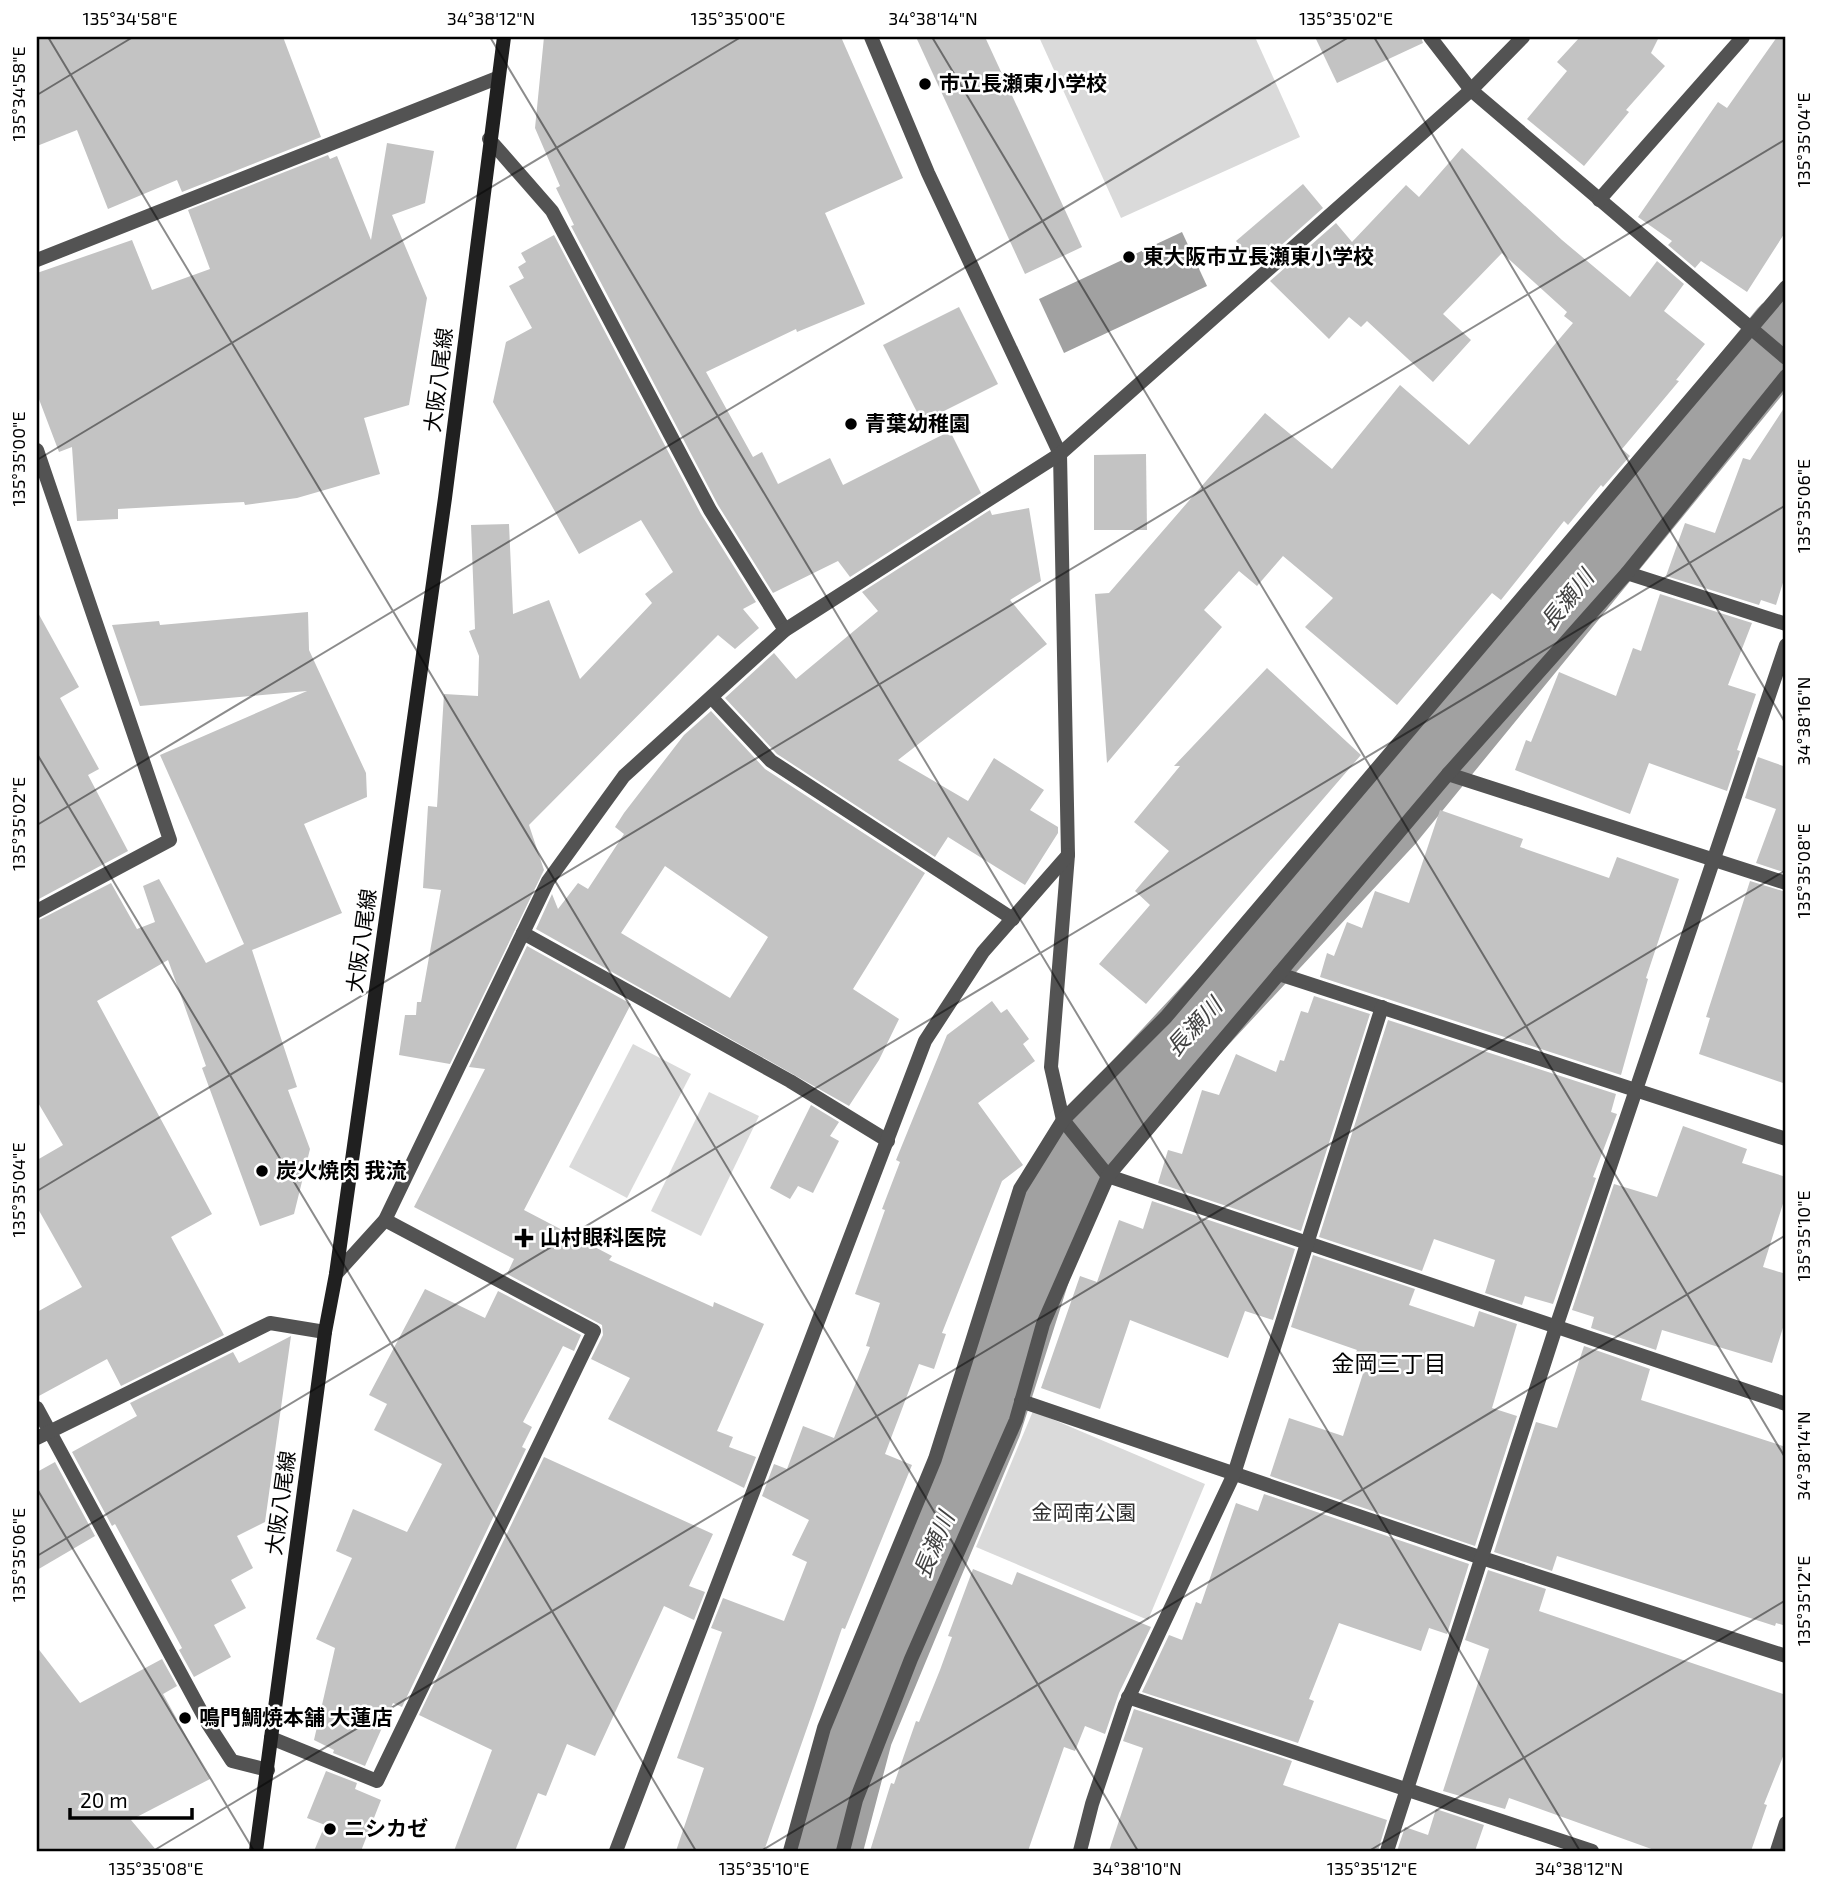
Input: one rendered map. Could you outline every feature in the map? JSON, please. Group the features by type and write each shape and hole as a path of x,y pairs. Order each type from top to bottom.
{"main road":[{"name":"大阪八尾線","path":"256,1851 326,1332 337,1275 445,498 504,37"}],"street":[{"path":"871,37 928,173 1060,454 1068,855 1051,1067 1063,1120 1108,1176 1786,1404"},
{"path":"1430,37 1471,90 1753,333 1786,358"},
{"path":"337,1275 385,1220 548,881 624,776 785,630 1060,454 1471,90 1523,37"},
{"path":"1599,200 1743,37"},
{"path":"37,260 497,78"},
{"path":"489,139 552,211 710,510 785,630"},
{"path":"790,1851 824,1728 935,1459 1020,1189 1063,1120 1166,1017 1244,921 1753,333 1786,287"},
{"path":"844,1851 861,1787 1021,1401 1043,1324 1108,1176 1448,774 1627,573 1786,376"},
{"path":"37,450 170,841 37,911"},
{"path":"1627,573 1786,624"},
{"path":"1387,1851 1556,1327 1716,860 1786,645"},
{"path":"712,698 771,761 1013,919"},
{"path":"1448,774 1786,883"},
{"path":"616,1851 926,1041 983,953 1068,855"},
{"path":"523,933 790,1081 888,1141"},
{"path":"1279,974 1786,1139"},
{"path":"1080,1851 1092,1804 1128,1698 1234,1474 1381,1007"},
{"path":"271,1738 377,1781 594,1331 385,1220"},
{"path":"43,1434 270,1323 326,1332"},
{"path":"1021,1401 1482,1558 1786,1656"},
{"path":"37,1408 43,1434 214,1733 232,1761 268,1770"},
{"path":"1128,1698 1408,1788 1592,1851"},
{"path":"1777,1851 1786,1823"}],"green space":[{"path":"1039,37 1255,37 1300,137 1121,218"},
{"path":"633,1044 691,1074 627,1198 569,1167"},
{"path":"709,1092 759,1116 701,1236 651,1211"},
{"name":"金岡南公園","path":"1033,1411 1205,1484 1148,1620 976,1547"}],"shaded area":[{"path":"1182,232 1207,286 1064,353 1039,299"}],"building":[{"path":"37,37 283,37 321,137 182,192 177,180 108,209 77,130 37,146"},
{"path":"544,37 841,37 903,178 825,213 865,304 797,332 796,329 706,372 753,457 762,452 778,484 830,458 843,485 950,431 981,493 850,577 838,561 773,593 718,505 571,226 574,225 556,188 560,186 535,128"},
{"path":"916,37 985,37 1082,247 1025,274"},
{"path":"1315,37 1421,37 1423,43 1337,83"},
{"path":"1580,37 1659,37 1651,53 1665,66 1626,110 1629,112 1584,166 1527,119 1567,71 1557,62"},
{"path":"1777,37 1786,37 1786,231 1747,292 1701,261 1695,268 1668,245 1672,241 1638,217 1718,102 1727,108"},
{"path":"387,143 434,151 425,203 392,215 427,298 409,405 364,418 380,474 297,498 245,505 244,502 118,509 118,519 77,521 72,447 59,452 37,394 37,273 132,240 152,290 210,269 188,210 328,155 330,159 337,156 371,240"},
{"path":"1462,148 1562,240 1630,297 1657,261 1684,284 1664,311 1705,344 1676,380 1679,381 1622,449 1630,456 1603,487 1601,485 1568,525 1564,521 1501,600 1492,593 1397,705 1305,627 1333,598 1283,556 1257,586 1239,571 1204,610 1222,627 1107,763 1095,594 1109,593 1265,413 1332,469 1400,385 1469,445 1573,323 1564,316 1567,312 1502,253 1443,314 1471,340 1433,382 1367,321 1361,327 1349,317 1329,339 1270,281 1336,223 1352,242 1406,185 1419,197"},
{"path":"1303,184 1323,208 1258,266 1236,241"},
{"path":"554,235 701,514 756,602 743,609 759,628 735,649 718,635 529,825 544,870 450,1064 399,1055 405,1015 416,1015 417,1002 421,1002 441,890 423,888 428,806 437,807 444,694 478,696 479,656 469,631 475,629 471,525 509,524 513,614 549,600 580,679 652,603 645,594 673,572 641,520 579,554 493,402 506,342 532,328 509,286 524,278 518,267 526,262 521,253"},
{"path":"959,307 998,384 922,422 883,345"},
{"path":"1786,405 1786,573 1776,605 1761,600 1759,605 1666,576 1685,523 1715,533 1743,458 1750,460"},
{"path":"1146,454 1147,530 1094,530 1094,455"},
{"path":"1029,508 1041,581 1010,600 1047,644 898,760 968,801 994,758 1044,790 1030,810 1058,827 1058,833 1025,885 948,837 935,857 777,754 725,698 774,653 796,679 878,611 862,592 990,510 992,515"},
{"path":"1660,594 1752,623 1728,685 1756,694 1737,750 1740,751 1727,791 1649,763 1630,814 1515,770 1526,740 1531,742 1559,672 1616,696 1633,648 1641,651"},
{"path":"37,611 79,687 60,698 99,769 88,775 128,851 37,900"},
{"path":"308,612 309,650 366,773 367,797 304,824 342,913 252,950 297,1087 288,1090 310,1149 294,1214 260,1226 202,1068 206,1066 168,960 97,1001 212,1214 171,1237 224,1335 121,1386 107,1359 37,1397 37,1312 82,1287 37,1207 37,1160 63,1145 37,1101 37,921 111,883 137,929 155,922 143,886 159,879 206,963 244,944 160,755 307,691 140,706 112,625 159,621 160,625"},
{"path":"1267,668 1361,755 1146,1004 1099,964 1150,905 1135,891 1169,851 1134,822 1180,766 1174,766"},
{"path":"711,711 765,769 925,873 853,989 899,1019 879,1060 849,1106 536,929 552,894 558,909 578,883 588,889 624,834 615,827 684,735","holes":["665,866 768,937 730,998 621,933"]},
{"path":"1758,757 1786,767 1786,873 1756,863 1776,809 1745,798"},
{"path":"1440,810 1523,839 1520,847 1609,878 1617,857 1679,879 1646,978 1648,979 1621,1075 1320,977 1327,953 1334,956 1347,922 1362,928 1375,891 1409,903"},
{"path":"1750,881 1786,892 1786,1084 1699,1054 1710,1018 1706,1017"},
{"path":"527,946 631,1004 524,1210 612,1256 609,1260 713,1307 714,1302 764,1324 717,1431 733,1437 729,1447 756,1457 744,1488 608,1419 630,1378 591,1359 603,1335 602,1325 507,1274 514,1259 414,1207 485,1069 469,1067"},
{"path":"1314,996 1370,1014 1301,1231 1158,1183 1168,1150 1182,1154 1202,1090 1219,1095 1236,1054 1276,1072 1280,1060 1284,1061 1301,1011 1308,1013"},
{"path":"992,1001 1001,1013 1007,1009 1029,1039 1023,1044 1035,1061 978,1103 1023,1165 1002,1181 942,1333 946,1334 934,1369 919,1364 885,1454 912,1465 845,1629 842,1628 764,1851 676,1851 704,1768 677,1758 722,1632 711,1628 723,1598 784,1621 807,1562 792,1555 809,1520 762,1496 774,1464 787,1469 803,1426 834,1438 870,1347 866,1346 880,1303 855,1294 900,1162 896,1160 947,1035"},
{"path":"1388,1020 1616,1094 1611,1112 1617,1114 1593,1177 1596,1178 1553,1304 1525,1296 1522,1305 1485,1293 1495,1260 1434,1239 1422,1271 1319,1237"},
{"path":"811,1105 839,1122 830,1136 839,1141 813,1193 798,1186 790,1199 770,1188"},
{"path":"1683,1126 1747,1149 1742,1163 1786,1177 1786,1194 1763,1267 1786,1274 1786,1318 1772,1363 1662,1330 1656,1350 1591,1328 1594,1317 1572,1310 1614,1184 1657,1197"},
{"path":"1152,1201 1295,1249 1273,1320 1245,1311 1228,1358 1130,1320 1100,1409 1041,1388 1080,1276 1097,1282 1119,1220 1143,1229"},
{"path":"1313,1255 1415,1289 1409,1305 1474,1327 1479,1311 1517,1324 1492,1408 1517,1416 1475,1546 1270,1476 1289,1418 1343,1436 1368,1358 1355,1354 1357,1350 1291,1327"},
{"path":"425,1289 485,1318 498,1291 581,1335 574,1351 563,1346 523,1422 532,1427 522,1447 526,1449 402,1707 393,1703 365,1766 333,1753 334,1750 314,1740 335,1648 316,1639 352,1558 336,1551 353,1509 407,1532 442,1464 374,1430 387,1404 369,1395"},
{"path":"291,1336 265,1522 237,1536 253,1568 231,1580 246,1608 214,1625 231,1657 194,1677 179,1650 182,1648 115,1524 112,1526 72,1452 137,1416 130,1403 233,1352 239,1363"},
{"path":"1584,1346 1650,1369 1641,1400 1786,1447 1786,1626 1776,1623 1775,1626 1557,1556 1552,1571 1494,1552 1536,1422 1557,1428"},
{"path":"544,1457 713,1534 689,1586 705,1592 694,1620 664,1606 595,1756 567,1744 546,1796 538,1793 515,1851 454,1851 492,1750 419,1715"},
{"path":"55,1462 95,1536 37,1570 37,1472"},
{"path":"1264,1494 1469,1564 1447,1634 1429,1628 1421,1651 1339,1623 1309,1699 1314,1701 1298,1743 1142,1692 1169,1635 1182,1640 1196,1602 1201,1604 1236,1503 1258,1511"},
{"path":"973,1569 1012,1585 1017,1572 1151,1627 1119,1693 1105,1734 1085,1726 1075,1751 1064,1747 1028,1851 870,1851 891,1783 894,1784 916,1721 919,1722 940,1670 952,1637 948,1636"},
{"path":"1488,1570 1546,1589 1539,1611 1786,1695 1786,1749 1764,1804 1767,1805 1751,1851 1657,1851 1509,1798 1505,1809 1443,1791 1489,1649 1465,1640"},
{"path":"37,1647 80,1703 162,1659 177,1686 163,1694 210,1779 131,1820 157,1851 37,1851"},
{"path":"1134,1709 1292,1761 1283,1785 1387,1820 1378,1851 1109,1851 1143,1748 1123,1741"},
{"path":"326,1771 357,1783 355,1789 381,1800 361,1851 314,1851 325,1825 307,1818"},
{"path":"1436,1809 1484,1825 1475,1851 1397,1851 1405,1827 1428,1835"}],"waterway":[{"name":"長瀬川","path":"825,1851 856,1733 985,1423 1049,1222 1096,1133 1387,820 1786,332"}],"place":[{"name":"市立長瀬東小学校","path":"925,84"},
{"name":"東大阪市立長瀬東小学校","path":"1129,257"},
{"name":"青葉幼稚園","path":"851,424"},
{"name":"炭火焼肉 我流","path":"262,1171"},
{"name":"山村眼科医院","path":"524,1238"},
{"name":"鳴門鯛焼本舗 大蓮店","path":"185,1718"},
{"name":"ニシカゼ","path":"330,1829"}],"district":[{"name":"金岡三丁目","path":"1389,1364"}]}
